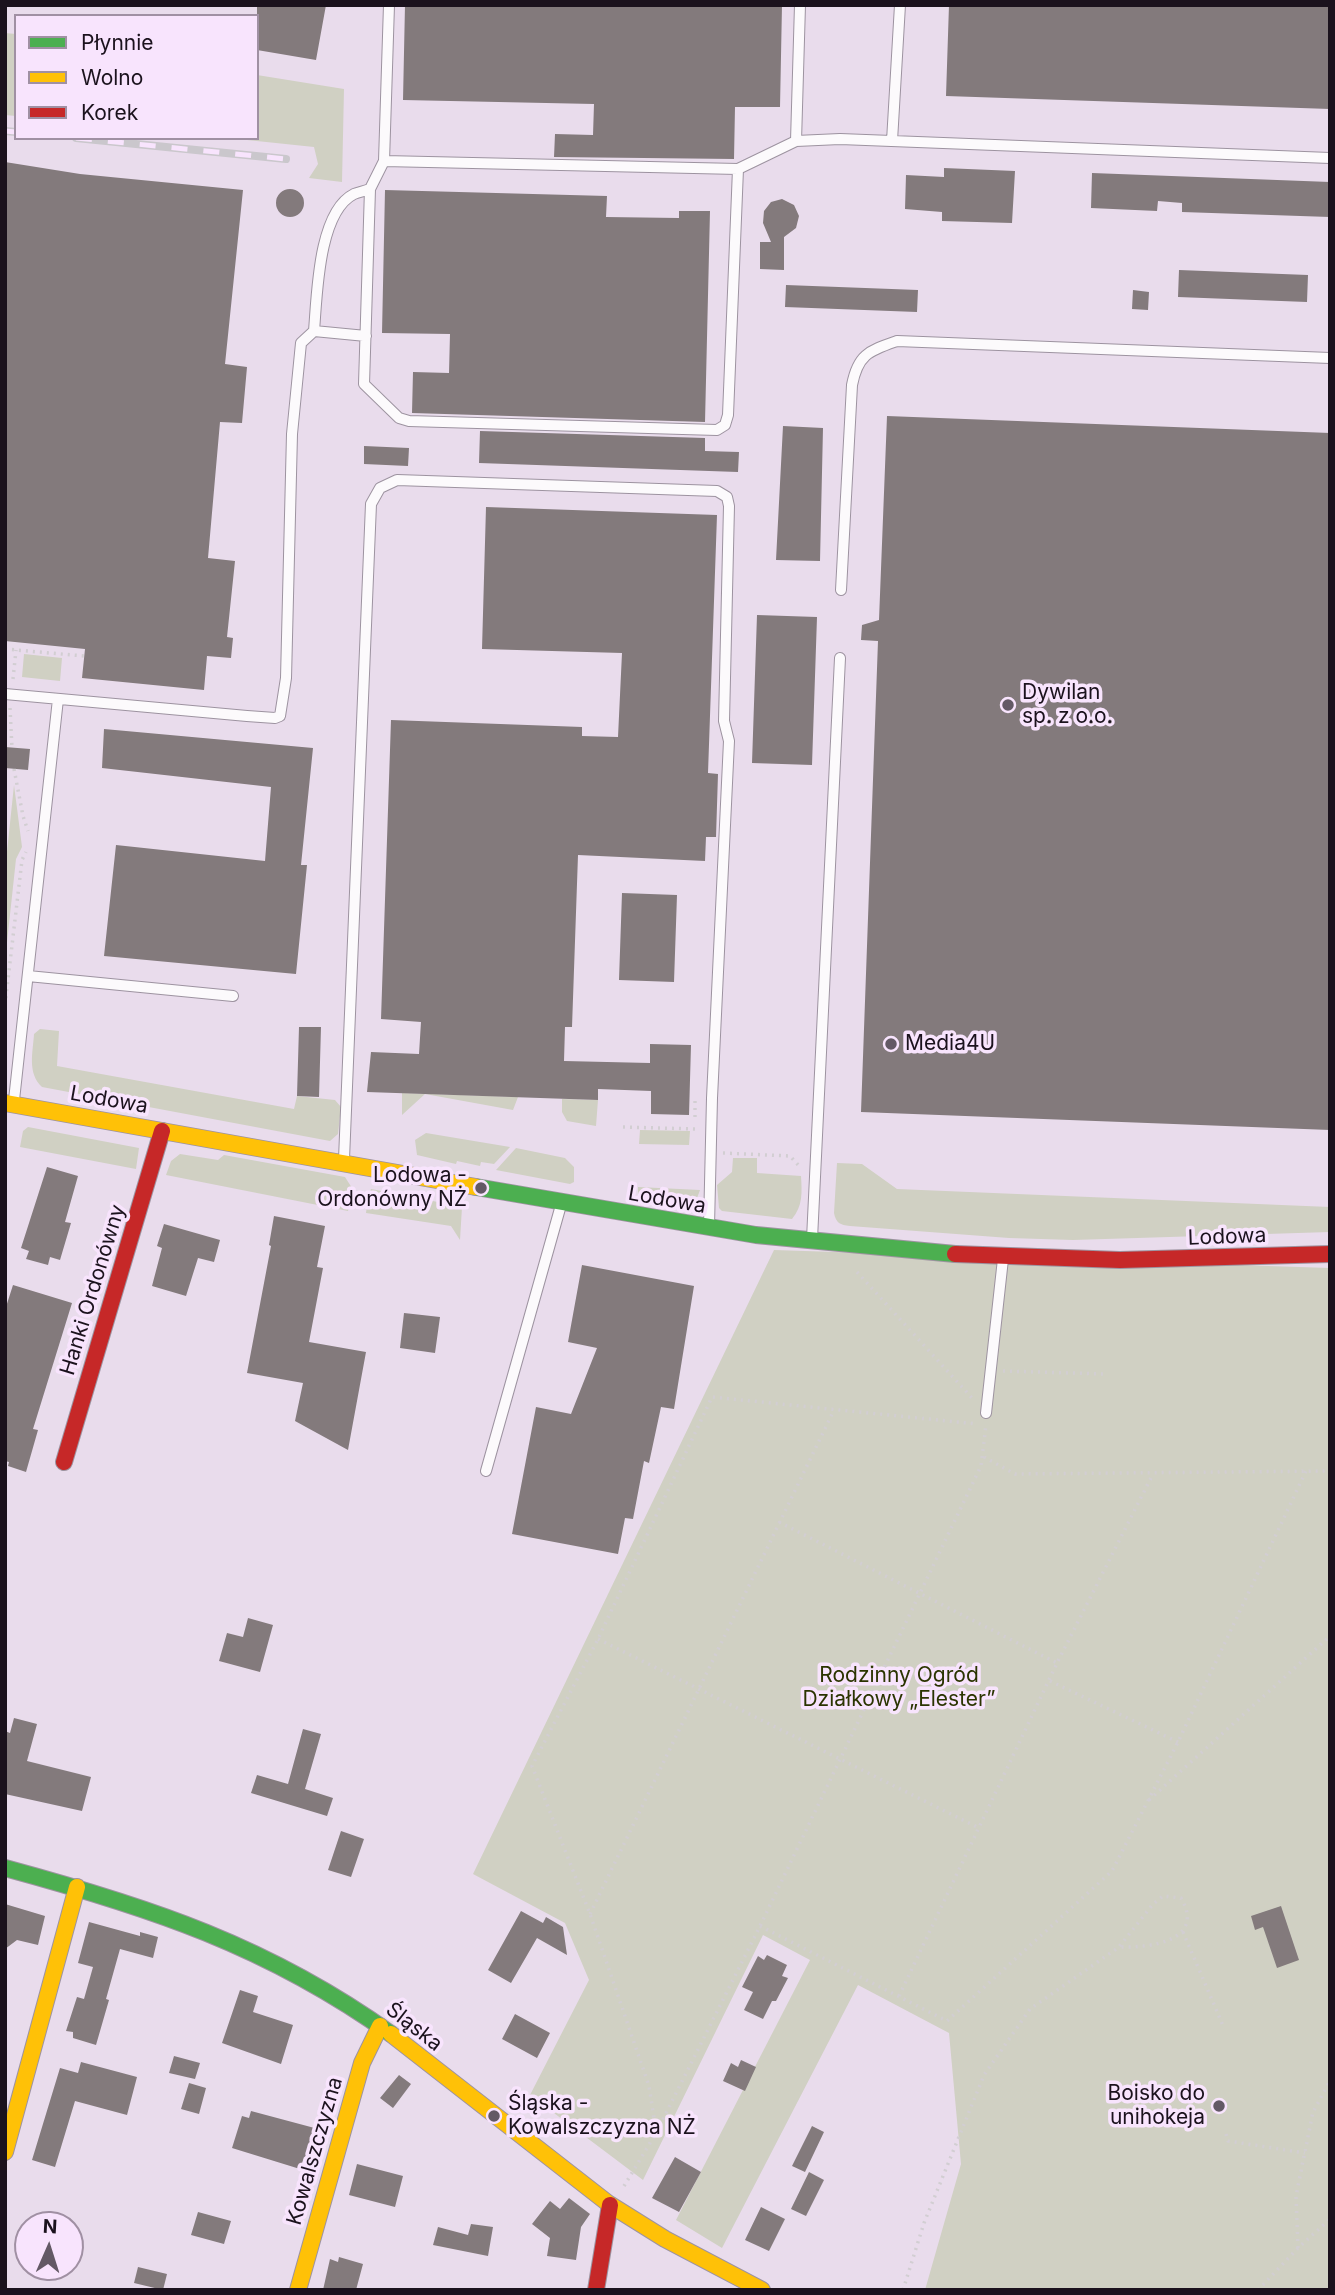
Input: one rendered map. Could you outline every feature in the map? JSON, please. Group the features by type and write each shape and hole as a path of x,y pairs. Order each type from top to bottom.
{"street":[{"name":"Lodowa","path":"9,1103 709,1228 812,1243 1091,1260 1330,1254"},
{"name":"Hanki Ordonówny","path":"64,1462 162,1131"},
{"name":"Śląska","path":"5,1868 160,1912 240,1945 312,1982 380,2026 551,2162 610,2205 641,2225 762,2290"},
{"path":"5,2152 77,1887"},
{"name":"Kowalszczyzna","path":"298,2290 362,2063 380,2026"},
{"path":"596,2290 610,2205"}],"lane":[{"path":"389,5 384,161 370,189 364,384 399,418 409,421 717,430 724,425 728,415 738,169"},
{"path":"796,141 800,5"},
{"path":"892,141 900,5"},
{"path":"384,161 738,169 796,141 840,139 1330,158"},
{"path":"5,694 265,718 280,716 286,678 292,434 301,343 314,331 323,244 345,203 352,195 370,189"},
{"path":"314,331 366,337"},
{"path":"841,590 852,384 856,366 873,350 897,341 1330,358"},
{"path":"344,1163 371,504 380,488 397,480 717,491 727,497 729,506 724,721 729,741 709,1228"},
{"path":"812,1243 840,659"},
{"path":"9,1103 28,976 58,699"},
{"path":"28,976 233,996"},
{"path":"486,1471 562,1202"},
{"path":"986,1419 1003,1256"}],"path":[{"path":"5,649 84,656"},
{"path":"5,770 14,770 28,839"},
{"path":"5,1005 22,860 27,849"},
{"path":"623,1127 695,1129"},
{"path":"710,1153 790,1156 801,1169 815,1170"},
{"path":"610,2205 634,2173 656,2133 760,1926 984,1457 986,1419 832,1245"},
{"path":"991,1371 1105,1374"},
{"path":"656,2133 649,2086 590,1914 532,1766 598,1639 712,1397 834,1410 986,1419"},
{"path":"590,1914 834,1410"},
{"path":"984,1457 1015,1474 1330,1471"},
{"path":"760,1926 947,2021 1112,1871 1178,1742 1306,1471"},
{"path":"899,1996 1057,1663 1153,1474"},
{"path":"779,1522 1057,1663"},
{"path":"1148,1802 1330,1636"},
{"path":"598,1639 979,1828"},
{"path":"1050,1681 1178,1742"},
{"path":"903,2290 924,2223 984,2075 1030,2009 1119,1947 1153,1903 1163,1896 1181,1898 1188,1918 1183,1932 1170,1940 1152,1945 1119,1947"},
{"path":"1183,1932 1224,2028"},
{"path":"1297,2248 1296,2196 1314,2112 1330,2081"},
{"path":"1226,2134 1228,2141 1305,2152"},
{"path":"1258,2290 1297,2248 1330,2219"}],"green space":[{"path":"5,33 14,34 14,116 5,115"},
{"path":"259,75 344,89 342,182 309,178 318,164 314,147 247,140 259,140"},
{"path":"24,654 62,658 60,681 22,677"},
{"path":"14,785 22,847 16,859 5,961 5,871"},
{"path":"40,1029 59,1031 57,1066 294,1109 297,1096 335,1100 341,1107 338,1134 330,1141 42,1087 34,1075 32,1062 34,1034"},
{"path":"402,1093 518,1097 513,1110 425,1094 402,1115"},
{"path":"562,1099 598,1100 596,1126 567,1121 562,1112"},
{"path":"28,1127 139,1148 136,1169 20,1147 23,1131"},
{"path":"640,1130 690,1131 689,1145 639,1144"},
{"path":"426,1133 510,1147 494,1164 481,1162 480,1166 457,1161 456,1164 417,1155 415,1140"},
{"path":"516,1148 565,1158 574,1167 574,1182 570,1184 496,1170"},
{"path":"180,1154 218,1160 224,1155 345,1177 352,1188 348,1211 166,1175 171,1161"},
{"path":"733,1158 757,1158 757,1173 801,1176 800,1204 792,1219 722,1211 719,1208 717,1185 732,1172"},
{"path":"837,1163 862,1164 897,1189 1330,1207 1330,1232 1073,1240 847,1226 837,1221 834,1213"},
{"path":"638,1187 700,1190 691,1205 638,1197"},
{"path":"371,1189 413,1197 413,1202 427,1205 428,1200 462,1207 460,1240 451,1226 366,1213"},
{"name":"Rodzinny Ogród Działkowy „Elester”","path":"774,1250 1330,1268 1330,2290 925,2290 961,2164 949,2033 858,1985 722,2248 676,2220 810,1960 763,1935 643,2180 530,2095 589,1980 565,1923 473,1874"}],"building":[{"path":"257,5 326,5 316,60 259,50"},
{"path":"405,5 782,5 780,107 735,107 734,159 554,157 555,134 593,135 594,104 403,100"},
{"path":"949,5 1330,5 1330,109 946,96"},
{"path":"5,162 80,174 243,190 225,364 247,367 242,423 220,422 208,558 235,561 227,637 233,638 231,658 207,656 204,690 82,678 85,649 5,641"},
{"path":"944,168 1015,171 1012,223 942,221 942,212 905,209 906,175 944,177"},
{"path":"1092,173 1330,182 1330,217 1182,212 1182,203 1158,201 1157,211 1091,208"},
{"path":"290,189 300,193 304,203 300,213 290,217 280,213 276,203 280,193"},
{"path":"385,190 607,196 606,217 679,218 679,211 710,211 705,422 412,413 413,372 449,373 450,334 382,333"},
{"path":"782,199 794,205 799,216 796,228 784,237 784,270 760,269 760,242 771,242 763,223 764,211 771,202"},
{"path":"1179,270 1308,275 1307,302 1178,297"},
{"path":"786,285 918,290 917,312 785,307"},
{"path":"1133,290 1149,292 1148,310 1132,309"},
{"path":"887,416 1330,433 1330,1130 861,1112 878,641 861,640 862,625 879,620"},
{"path":"783,426 823,428 820,561 776,560"},
{"path":"480,431 705,438 705,451 739,452 738,472 479,463"},
{"path":"364,446 409,448 408,466 364,464"},
{"path":"486,507 717,515 708,773 718,774 716,837 706,837 705,861 578,855 572,1027 565,1027 564,1061 650,1063 650,1044 691,1045 689,1115 651,1114 651,1091 598,1089 598,1100 367,1092 371,1052 419,1054 421,1022 381,1019 391,720 582,727 582,736 618,737 622,653 482,649"},
{"path":"757,615 817,617 812,765 752,763"},
{"path":"104,729 313,748 301,865 307,865 296,974 104,956 116,845 265,861 271,787 102,768"},
{"path":"5,747 30,749 28,770 5,768"},
{"path":"622,893 677,895 674,982 619,980"},
{"path":"299,1027 321,1027 319,1097 297,1096"},
{"path":"47,1167 78,1176 65,1222 71,1223 60,1260 50,1257 48,1265 26,1259 29,1251 21,1248"},
{"path":"274,1216 325,1226 317,1267 323,1268 309,1342 366,1352 348,1450 295,1421 303,1383 247,1373 271,1246"},
{"path":"164,1224 220,1240 214,1262 198,1258 186,1296 152,1286 162,1248 157,1246"},
{"path":"582,1265 694,1286 674,1409 661,1407 649,1463 644,1461 633,1519 625,1518 618,1554 512,1534 536,1407 571,1414 597,1348 568,1342"},
{"path":"13,1285 72,1303 33,1429 38,1430 26,1472 8,1466 9,1462 5,1461 5,1310"},
{"path":"404,1313 440,1317 435,1353 400,1348"},
{"path":"248,1618 273,1625 260,1672 219,1661 227,1633 243,1637"},
{"path":"14,1718 37,1724 27,1761 91,1777 82,1811 5,1794 5,1731 10,1733"},
{"path":"303,1729 321,1734 305,1789 333,1798 327,1816 251,1793 257,1775 288,1784"},
{"path":"341,1831 364,1839 351,1877 328,1870"},
{"path":"5,1904 45,1916 38,1945 17,1940 5,1949"},
{"path":"1281,1906 1299,1960 1277,1968 1263,1927 1255,1930 1251,1916"},
{"path":"521,1911 543,1923 546,1917 563,1927 567,1955 537,1938 511,1983 488,1970"},
{"path":"89,1922 140,1936 140,1932 158,1937 153,1958 120,1949 96,2045 73,2038 73,2032 66,2031 77,1997 84,1999 93,1967 78,1963"},
{"path":"767,1955 787,1965 782,1976 788,1978 763,2019 744,2010 753,1992 742,1987 758,1956 764,1960"},
{"path":"240,1990 258,1996 253,2012 293,2025 281,2064 222,2043"},
{"path":"515,2014 550,2033 537,2058 502,2039"},
{"path":"174,2056 200,2063 195,2079 169,2073"},
{"path":"741,2060 756,2067 745,2091 723,2081 731,2063 738,2067"},
{"path":"81,2062 137,2077 127,2115 75,2101 55,2167 32,2160 60,2068 78,2073"},
{"path":"399,2075 411,2084 393,2108 380,2098"},
{"path":"189,2083 206,2088 199,2114 181,2109"},
{"path":"251,2111 322,2130 313,2160 304,2157 300,2169 232,2148 242,2116 249,2118"},
{"path":"812,2126 824,2132 805,2172 792,2166"},
{"path":"675,2157 701,2172 679,2212 652,2198"},
{"path":"357,2164 403,2176 395,2207 349,2195"},
{"path":"809,2172 824,2180 806,2216 791,2209"},
{"path":"569,2198 590,2214 581,2227 576,2260 547,2256 550,2238 532,2224 550,2201 560,2209"},
{"path":"761,2207 785,2219 769,2251 745,2240"},
{"path":"198,2212 231,2221 224,2244 191,2235"},
{"path":"471,2224 493,2227 488,2256 433,2245 438,2227 468,2235"},
{"path":"339,2257 363,2264 356,2290 323,2290 330,2259 338,2262"},
{"path":"138,2267 167,2274 163,2290 134,2283"}],"railway":[{"path":"5,131 14,132"},
{"path":"96,140 286,159"}],"traffic: fast":[{"path":"476,1187 756,1235 955,1254"},
{"path":"5,1868 158,1914 253,1953 299,1976 391,2034"}],"traffic: slow":[{"path":"5,1103 476,1187"},
{"path":"5,2152 77,1887"},
{"path":"298,2290 362,2063 380,2026"},
{"path":"391,2034 609,2204 665,2239 762,2290"}],"traffic: jam":[{"path":"64,1462 162,1131"},
{"path":"955,1254 1120,1260 1330,1254"},
{"path":"596,2290 610,2205"}],"place":[{"name":"Dywilan sp. z o.o.","path":"1008,705"},
{"name":"Media4U","path":"891,1044"},
{"name":"Lodowa - Ordonówny NŻ","path":"481,1188"},
{"name":"Boisko do unihokeja","path":"1219,2106"},
{"name":"Śląska - Kowalszczyzna NŻ","path":"494,2116"}]}
